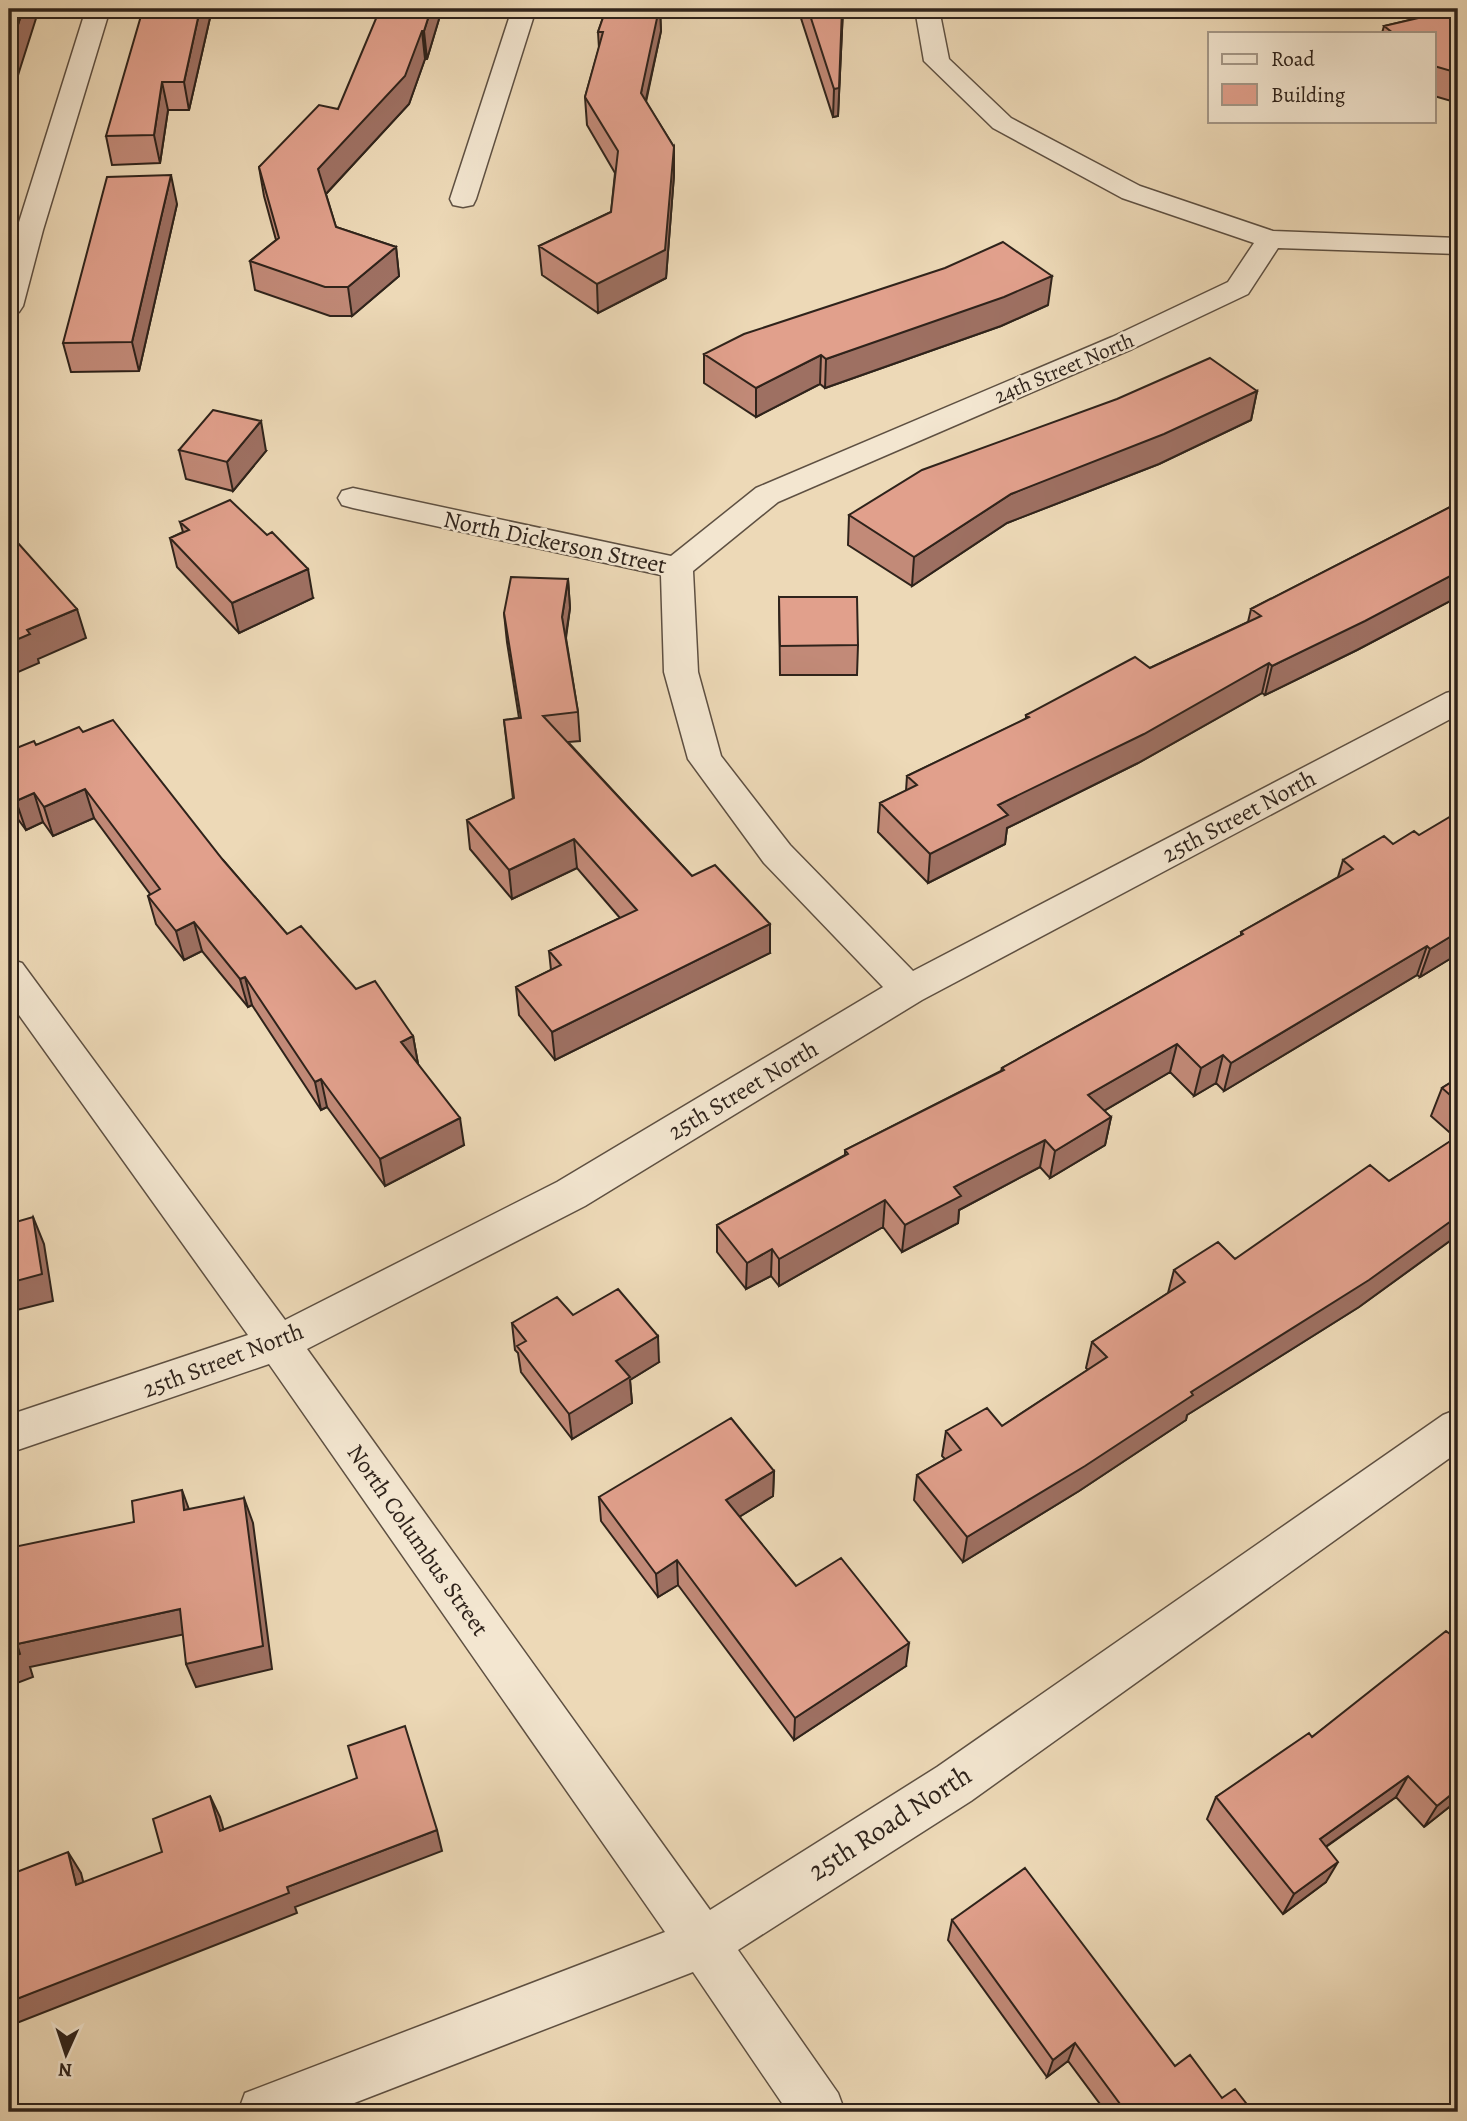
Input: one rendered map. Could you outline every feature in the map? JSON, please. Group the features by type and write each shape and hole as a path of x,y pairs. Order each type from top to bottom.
{"street":[{"path":"9,306 29,230 98,9"},
{"path":"463,199 524,9"},
{"path":"927,9 937,61 1002,123 1131,192 1270,239 1458,246"},
{"name":"24th Street North","path":"677,568 767,495 1135,338 1238,288 1270,239"},
{"name":"North Dickerson Street","path":"353,498 677,568 681,672 705,759 777,854 909,990"},
{"name":"25th Street North","path":"9,1434 279,1343 571,1194 909,990 1458,701"},
{"name":"North Columbus Street","path":"9,973 279,1343 704,1942 819,2112"},
{"name":"25th Road North","path":"264,2112 704,1942 954,1784 1458,1427"}],"building":[{"path":"9,9 23,9 9,53"},
{"path":"143,9 200,9 184,82 162,82 154,135 106,136"},
{"path":"380,9 431,9 405,76 318,169 336,227 396,247 348,287 325,287 250,261 279,238 259,167 319,105 338,109"},
{"path":"606,9 659,9 641,93 674,147 665,250 597,284 539,246 611,212 618,151 585,97 603,32 598,32"},
{"path":"808,9 842,9 839,88 834,89"},
{"path":"1458,9 1458,73 1436,67 1436,32 1392,32 1384,26"},
{"path":"171,175 132,342 63,343 107,177"},
{"path":"1003,242 1052,276 1004,297 826,359 821,355 756,388 704,354 744,334 945,268"},
{"path":"1210,358 1257,391 1164,434 1011,494 914,557 849,515 922,470 1117,399"},
{"path":"213,410 261,421 227,462 179,450"},
{"path":"230,500 267,535 272,532 308,569 232,603 170,538 189,530 180,522"},
{"path":"1458,503 1458,572 1272,666 1269,663 1144,734 998,805 1008,815 930,854 880,803 917,785 907,776 1029,717 1026,715 1135,657 1150,668 1261,616 1251,609"},
{"path":"9,533 77,609 27,630 30,634 9,643"},
{"path":"511,577 568,579 562,617 578,712 543,716 692,876 715,865 770,924 552,1032 516,987 561,965 549,951 637,910 574,839 509,870 467,820 514,798 504,720 521,718 504,613"},
{"path":"779,597 857,597 858,645 780,646"},
{"path":"113,720 223,860 287,934 301,926 356,989 375,981 413,1036 401,1042 460,1118 380,1159 321,1079 315,1082 245,977 240,979 194,922 176,931 148,896 160,889 85,789 44,807 34,793 16,801 9,791 9,751 34,741 36,745 79,727 83,732"},
{"path":"1458,812 1458,901 1451,905 1458,910 1458,932 1430,949 1427,946 1231,1063 1223,1055 1201,1068 1177,1044 1088,1095 1111,1117 1055,1151 1045,1140 954,1187 961,1196 905,1225 885,1200 779,1259 772,1249 747,1263 717,1225 848,1154 845,1150 1004,1070 1002,1068 1243,934 1241,932 1353,869 1343,860 1384,836 1393,844 1414,831 1419,835"},
{"path":"1458,1078 1458,1102 1442,1088"},
{"path":"1458,1136 1458,1216 1369,1280 1191,1392 1193,1395 1085,1466 967,1537 917,1475 961,1450 946,1431 987,1408 1002,1426 1107,1357 1092,1342 1185,1282 1174,1270 1218,1242 1235,1259 1370,1165 1389,1181"},
{"path":"33,1217 42,1274 9,1283 9,1224"},
{"path":"618,1289 658,1336 616,1361 630,1377 569,1414 517,1346 526,1341 512,1323 557,1297 573,1315"},
{"path":"731,1418 774,1471 726,1500 796,1586 841,1558 909,1643 795,1718 677,1560 656,1574 599,1497"},
{"path":"182,1490 184,1510 244,1498 263,1646 186,1664 180,1609 17,1644 20,1654 9,1658 9,1548 134,1522 132,1501"},
{"path":"1458,1628 1458,1789 1437,1806 1408,1776 1320,1839 1338,1862 1294,1894 1216,1797 1309,1733 1312,1737 1446,1631 1450,1634"},
{"path":"405,1726 437,1830 287,1887 289,1893 9,2002 9,1875 68,1852 76,1885 162,1852 153,1819 210,1796 220,1831 357,1778 348,1746"},
{"path":"1025,1868 1175,2066 1190,2055 1222,2098 1235,2089 1253,2112 1126,2112 1075,2043 1053,2060 952,1920"}]}
